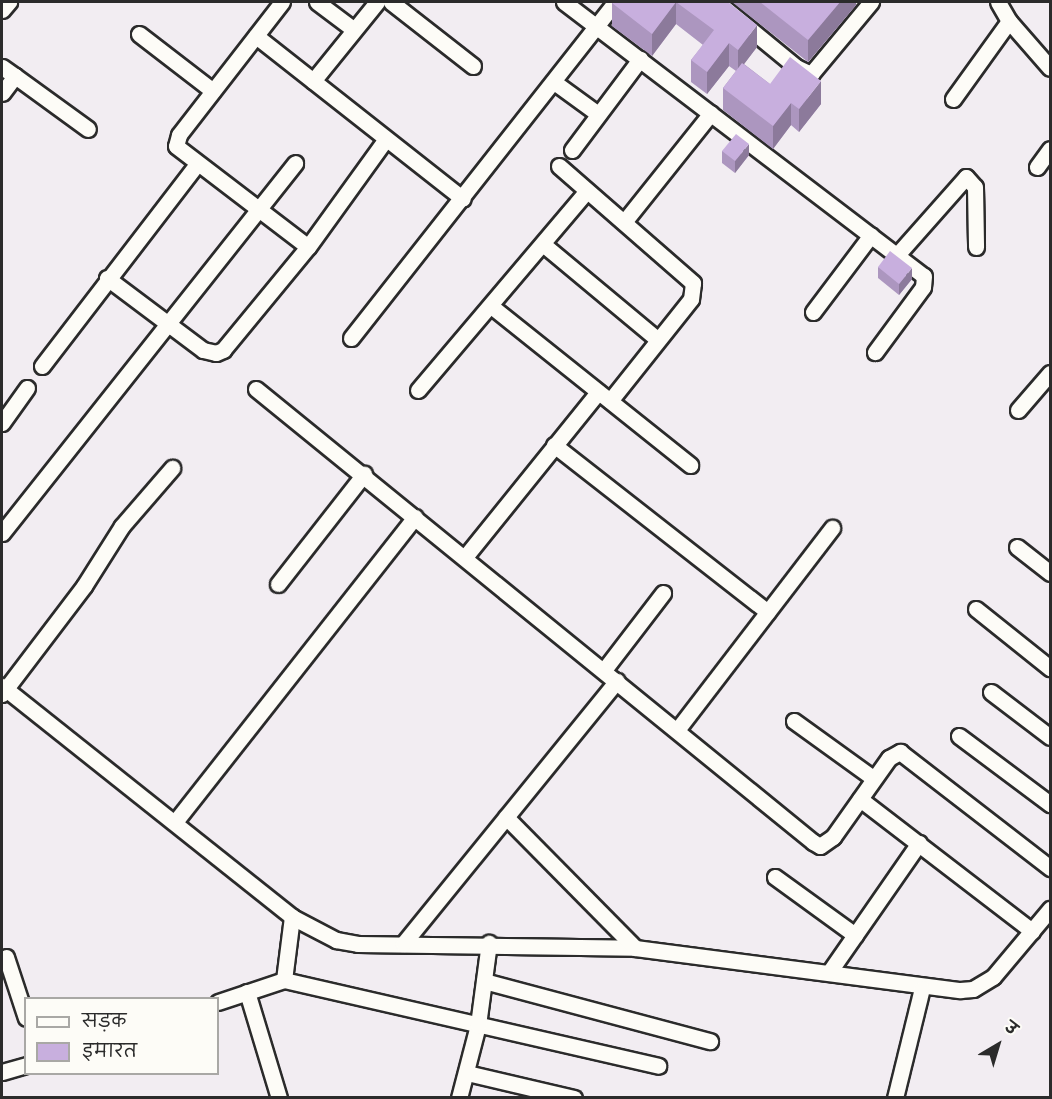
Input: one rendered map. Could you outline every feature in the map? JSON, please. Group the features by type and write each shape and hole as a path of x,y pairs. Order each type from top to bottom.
{"street":[{"path":"2,10 9,2"},
{"path":"282,2 176,141 176,146 197,165 308,246"},
{"path":"317,2 353,29"},
{"path":"313,81 377,2"},
{"path":"391,2 473,66"},
{"path":"564,2 897,255 925,281 875,352"},
{"path":"351,338 463,199 615,2"},
{"path":"717,2 796,67 811,74 871,2"},
{"path":"998,2 1010,21 1050,68"},
{"path":"953,99 1010,21"},
{"path":"139,34 213,91"},
{"path":"256,36 463,199"},
{"path":"572,150 640,59"},
{"path":"2,67 88,129"},
{"path":"2,93 15,76"},
{"path":"554,82 598,114"},
{"path":"624,222 711,113"},
{"path":"106,278 203,350 216,353 223,350 308,246 386,139"},
{"path":"1037,167 1050,149"},
{"path":"2,533 295,163"},
{"path":"42,366 106,278 197,165"},
{"path":"465,557 554,445 604,396 691,299 693,283 558,166"},
{"path":"897,255 966,177 975,187 976,247"},
{"path":"418,390 544,245 587,191"},
{"path":"813,312 871,235"},
{"path":"544,245 657,339"},
{"path":"491,306 690,465"},
{"path":"1018,410 1050,373"},
{"path":"2,423 6,406 27,388"},
{"path":"256,389 364,474 820,846 833,837 892,754 900,752 1050,868"},
{"path":"554,445 768,612"},
{"path":"172,468 122,526 84,586 3,690 175,822 292,916 336,940 403,944 489,943 635,948 830,971 922,988 973,989 993,977 1050,909"},
{"path":"278,584 364,474"},
{"path":"175,822 416,517"},
{"path":"677,730 832,528"},
{"path":"1017,547 1050,573"},
{"path":"604,670 663,593"},
{"path":"976,609 1050,668"},
{"path":"403,944 617,681"},
{"path":"991,692 1050,737"},
{"path":"794,722 873,778"},
{"path":"959,736 1050,804"},
{"path":"860,799 1032,931"},
{"path":"506,818 635,948"},
{"path":"830,971 918,843"},
{"path":"775,877 855,935"},
{"path":"284,980 292,916"},
{"path":"459,1098 478,1025 489,943"},
{"path":"6,957 24,1012"},
{"path":"219,1002 284,980 658,1066"},
{"path":"484,981 710,1041"},
{"path":"894,1098 922,988"},
{"path":"247,992 279,1098"},
{"path":"2,1072 24,1066"},
{"path":"467,1072 574,1098"}],"building":[{"path":"676,2 652,34 612,3"},
{"path":"676,2 728,2 757,25 738,50 729,43 707,72 691,60 714,30"},
{"path":"760,2 840,2 808,40"},
{"path":"790,57 821,81 799,109 791,103 773,126 723,88 742,63 770,84"},
{"path":"736,134 749,144 735,161 722,151"},
{"path":"890,251 912,268 899,284 878,267"}]}
